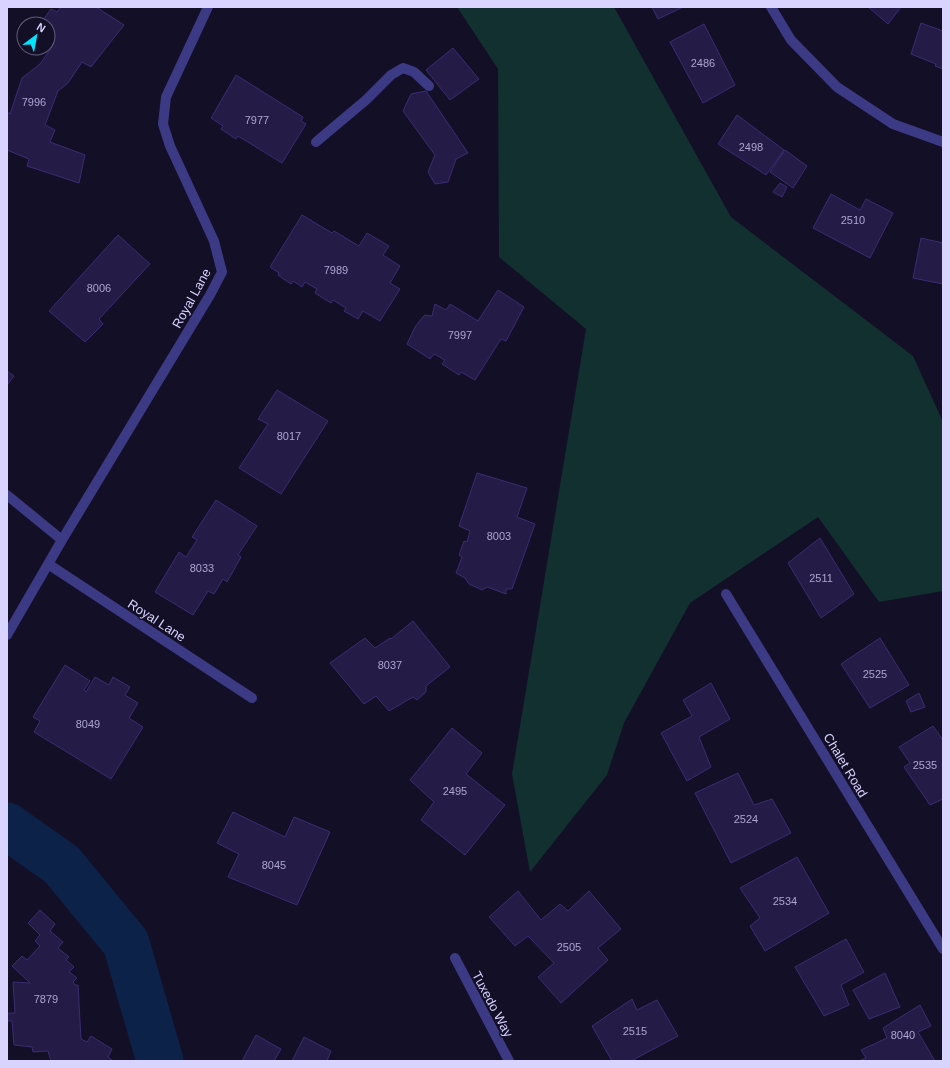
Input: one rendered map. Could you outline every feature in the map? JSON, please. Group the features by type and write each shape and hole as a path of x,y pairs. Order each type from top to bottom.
{"street":[{"name":"Royal Lane","path":"7,635 222,272 214,241 170,146 163,124 166,97 208,7"},
{"path":"771,7 791,40 837,87 893,124 943,142"},
{"path":"316,142 366,100 391,75 403,68 414,72 429,86"},
{"path":"7,495 62,540"},
{"name":"Royal Lane","path":"48,564 252,698"},
{"name":"Chalet Road","path":"726,594 943,950"},
{"name":"Tuxedo Way","path":"455,958 509,1061"}],"green space":[{"path":"457,7 614,7 731,217 913,356 943,422 943,591 879,602 818,517 690,603 624,723 607,775 530,872 512,774 586,329 499,257 498,69"}],"building":[{"path":"61,7 96,7 124,25 91,67 82,62 68,83 58,91 45,125 55,130 50,142 85,155 79,183 27,166 29,159 7,150 7,112 10,114 22,78 40,64 46,56 56,56 56,16 46,16 51,9 57,12"},
{"path":"652,7 683,7 658,19"},
{"path":"868,7 901,7 888,24"},
{"path":"921,23 943,31 943,69 935,66 936,64 911,54"},
{"path":"704,24 735,85 703,103 670,42"},
{"path":"453,48 479,79 450,100 426,70"},
{"path":"236,75 303,117 301,121 306,124 282,163 238,136 236,139 221,129 223,126 211,118"},
{"path":"426,91 468,153 456,159 448,182 435,184 428,172 435,155 403,111 411,94"},
{"path":"737,115 784,150 766,175 718,144"},
{"path":"785,150 807,166 793,188 770,172"},
{"path":"780,183 787,187 782,197 773,192"},
{"path":"831,194 860,210 866,199 893,213 870,258 813,228"},
{"path":"302,215 332,233 334,231 359,246 367,233 389,246 383,255 400,266 390,283 400,289 380,321 363,311 358,319 344,311 346,308 333,300 331,303 315,293 317,289 305,282 302,287 293,281 291,284 270,267"},
{"path":"118,235 150,264 99,319 103,324 85,342 49,311"},
{"path":"921,238 943,243 943,284 913,278"},
{"path":"498,290 524,307 506,341 501,339 475,380 461,372 459,375 442,364 445,360 434,354 430,359 407,344 415,327 422,318 425,315 432,316 435,304 446,310 450,304 478,321"},
{"path":"7,371 14,376 7,385"},
{"path":"277,390 328,421 281,494 239,468 268,424 258,419"},
{"path":"477,473 527,488 517,517 535,524 512,589 506,589 506,594 487,587 482,590 469,584 465,578 456,573 462,557 459,555 464,541 467,542 470,531 459,526"},
{"path":"216,500 257,526 238,555 241,557 227,582 223,579 214,594 208,591 193,615 155,592 179,552 186,557 197,540 192,537"},
{"path":"820,538 854,594 821,618 788,563"},
{"path":"413,621 450,667 426,686 426,692 417,700 413,697 389,711 376,696 364,704 330,663 365,638 375,648 390,638 391,639"},
{"path":"880,638 909,685 870,708 841,664"},
{"path":"65,665 90,681 84,690 86,692 95,677 109,685 113,677 130,687 125,695 138,703 129,718 143,727 111,779 34,732 40,721 33,717"},
{"path":"711,683 730,719 699,737 711,767 687,781 661,733 692,716 683,700"},
{"path":"919,693 925,707 911,712 906,701"},
{"path":"933,726 943,740 943,799 930,805 904,767 910,763 899,747"},
{"path":"452,728 482,753 466,774 505,805 465,855 421,820 434,802 410,780"},
{"path":"738,773 754,805 772,799 791,833 731,863 695,793"},
{"path":"233,812 285,837 294,817 330,832 297,905 228,877 239,854 217,843"},
{"path":"797,857 829,913 765,951 750,926 760,918 740,888"},
{"path":"518,891 541,920 560,904 568,911 589,891 621,929 598,948 608,960 561,1003 538,977 554,963 528,936 515,946 489,917"},
{"path":"40,910 55,924 50,931 63,942 58,948 69,957 66,960 74,967 69,972 77,978 73,982 75,985 78,985 81,1039 87,1042 91,1036 112,1049 108,1057 112,1061 51,1061 48,1051 33,1052 32,1047 14,1045 12,1021 7,1021 7,1013 15,1013 13,982 30,983 12,966 22,956 27,960 40,946 35,941 40,935 28,923"},
{"path":"846,939 864,972 841,985 849,1005 824,1016 795,967"},
{"path":"885,973 900,1007 869,1019 853,990"},
{"path":"632,999 637,1010 657,1000 678,1036 631,1061 612,1061 592,1026"},
{"path":"920,1005 931,1026 918,1032 935,1061 859,1061 866,1058 861,1050 887,1038 883,1028"},
{"path":"256,1035 281,1049 274,1061 242,1061"},
{"path":"304,1037 331,1051 327,1061 292,1061"}],"waterway":[{"path":"7,826 62,865 126,943 160,1061"}]}
